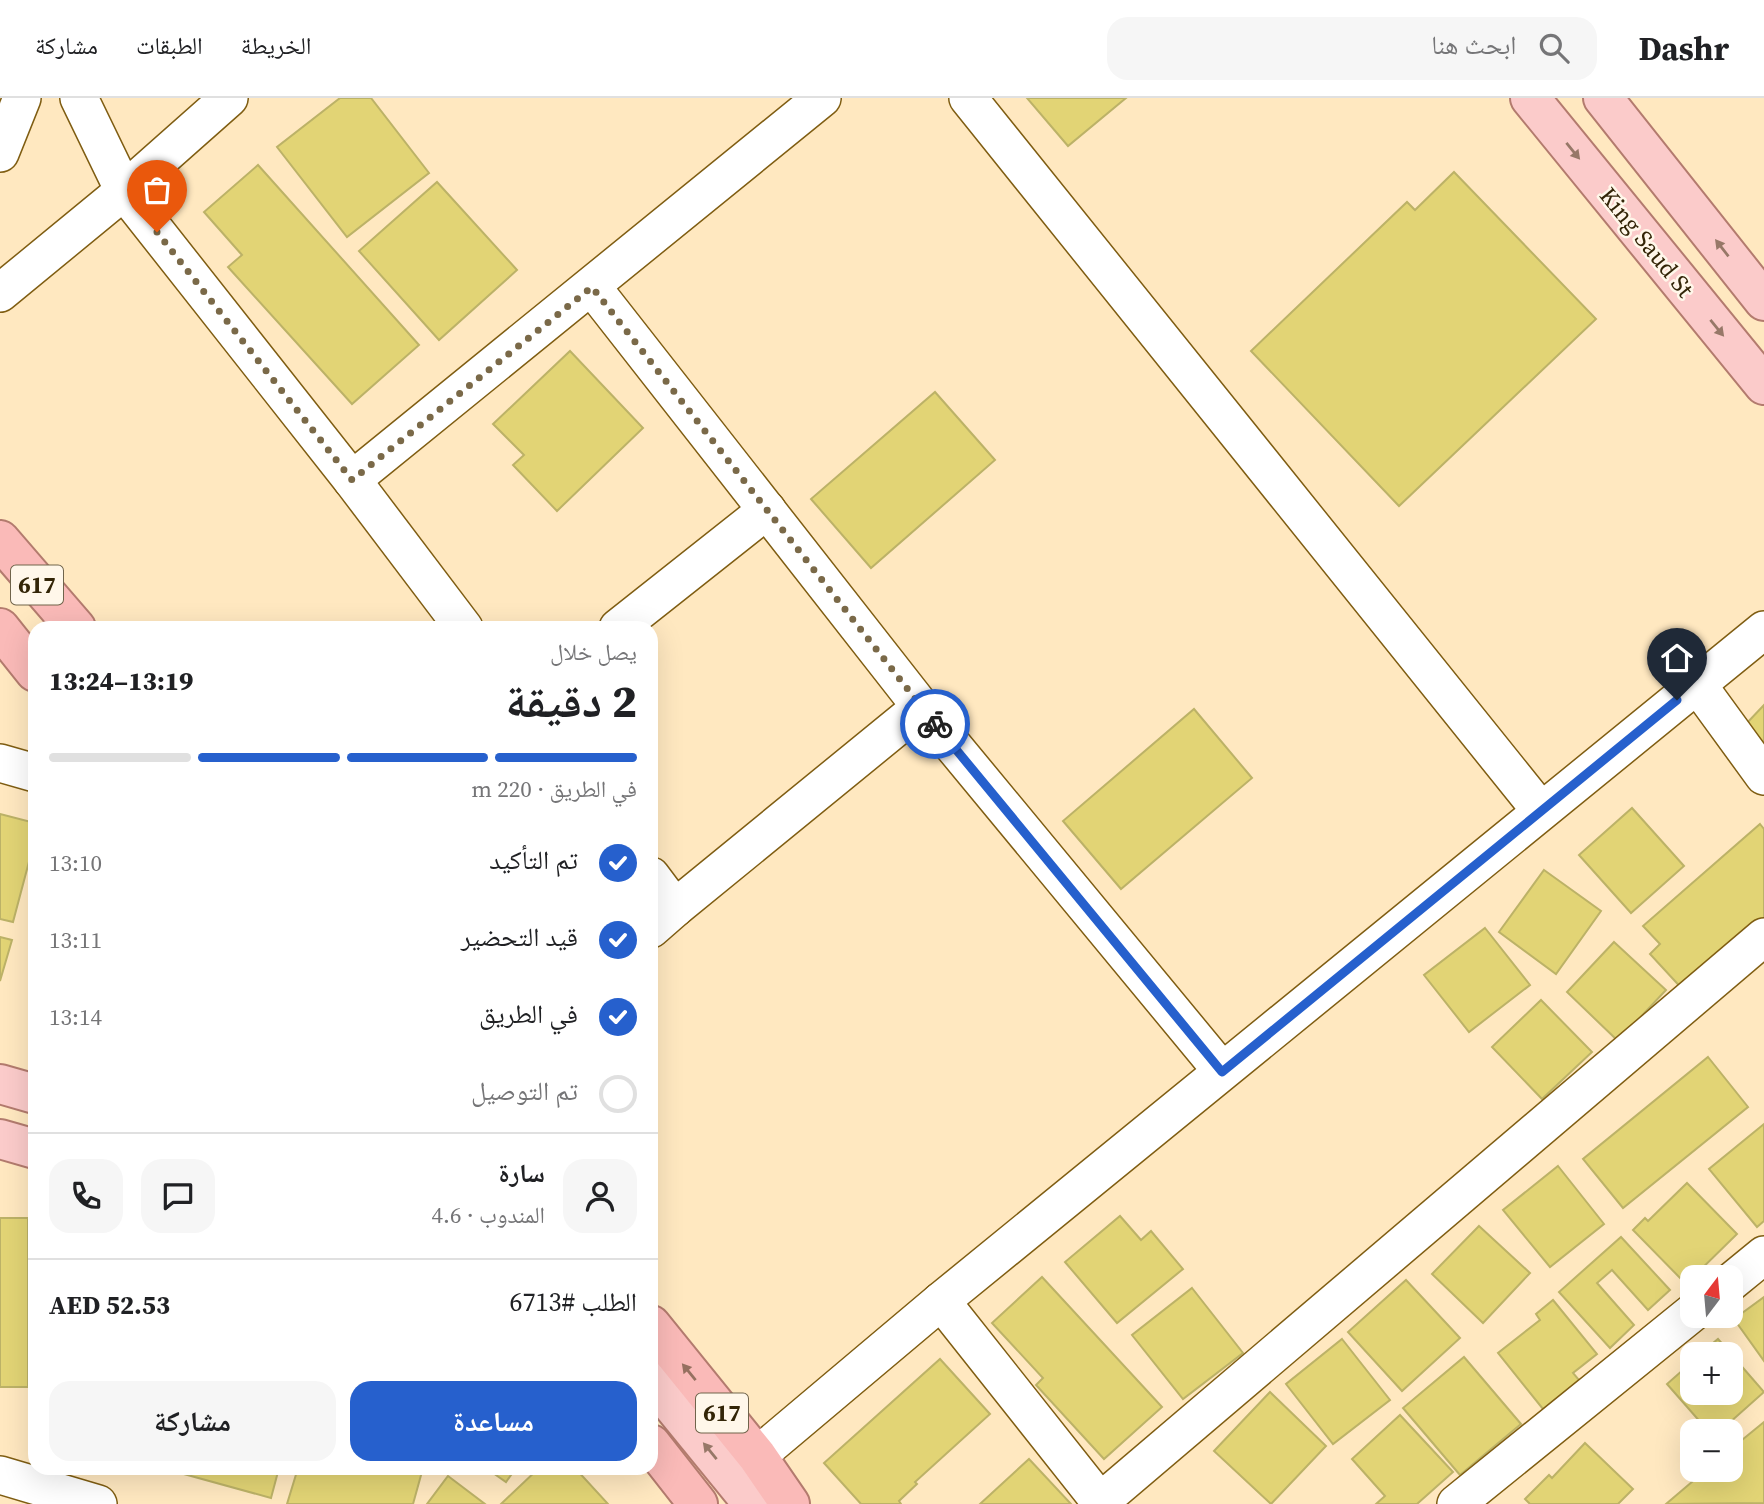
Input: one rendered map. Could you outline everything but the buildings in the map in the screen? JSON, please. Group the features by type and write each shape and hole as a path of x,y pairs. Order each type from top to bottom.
{"highway":[{"name":"617","path":"0,540 70,621"},
{"path":"27,573 61,621"},
{"name":"617","path":"0,628 28,663"},
{"name":"617","path":"658,1334 757,1456 790,1504"},
{"path":"658,1453 698,1504"}],"main road":[{"name":"King Saud St","path":"1530,98 1764,385"},
{"path":"1617,103 1764,301"},
{"path":"0,1084 28,1092"},
{"path":"0,1139 28,1147"},
{"path":"658,1388 753,1504"}],"street":[{"path":"0,153 22,98"},
{"path":"79,98 124,191 352,480 459,621"},
{"path":"0,293 124,191 229,98"},
{"path":"352,480 822,98"},
{"path":"968,98 1541,811"},
{"path":"592,287 921,707 1222,1072"},
{"path":"627,621 767,510"},
{"path":"757,1456 941,1301 1764,630"},
{"path":"1697,684 1764,776"},
{"path":"658,900 663,918 921,707"},
{"path":"0,763 28,771"},
{"path":"941,1301 1101,1503 1764,937"},
{"path":"1743,1272 1764,1255"},
{"path":"1456,1504 1680,1323"},
{"path":"0,1475 59,1488 99,1504"}],"way so far":[{"path":"157,232 352,480 592,287 935,724"}],"route":[{"path":"935,724 1222,1072 1677,700"}]}
